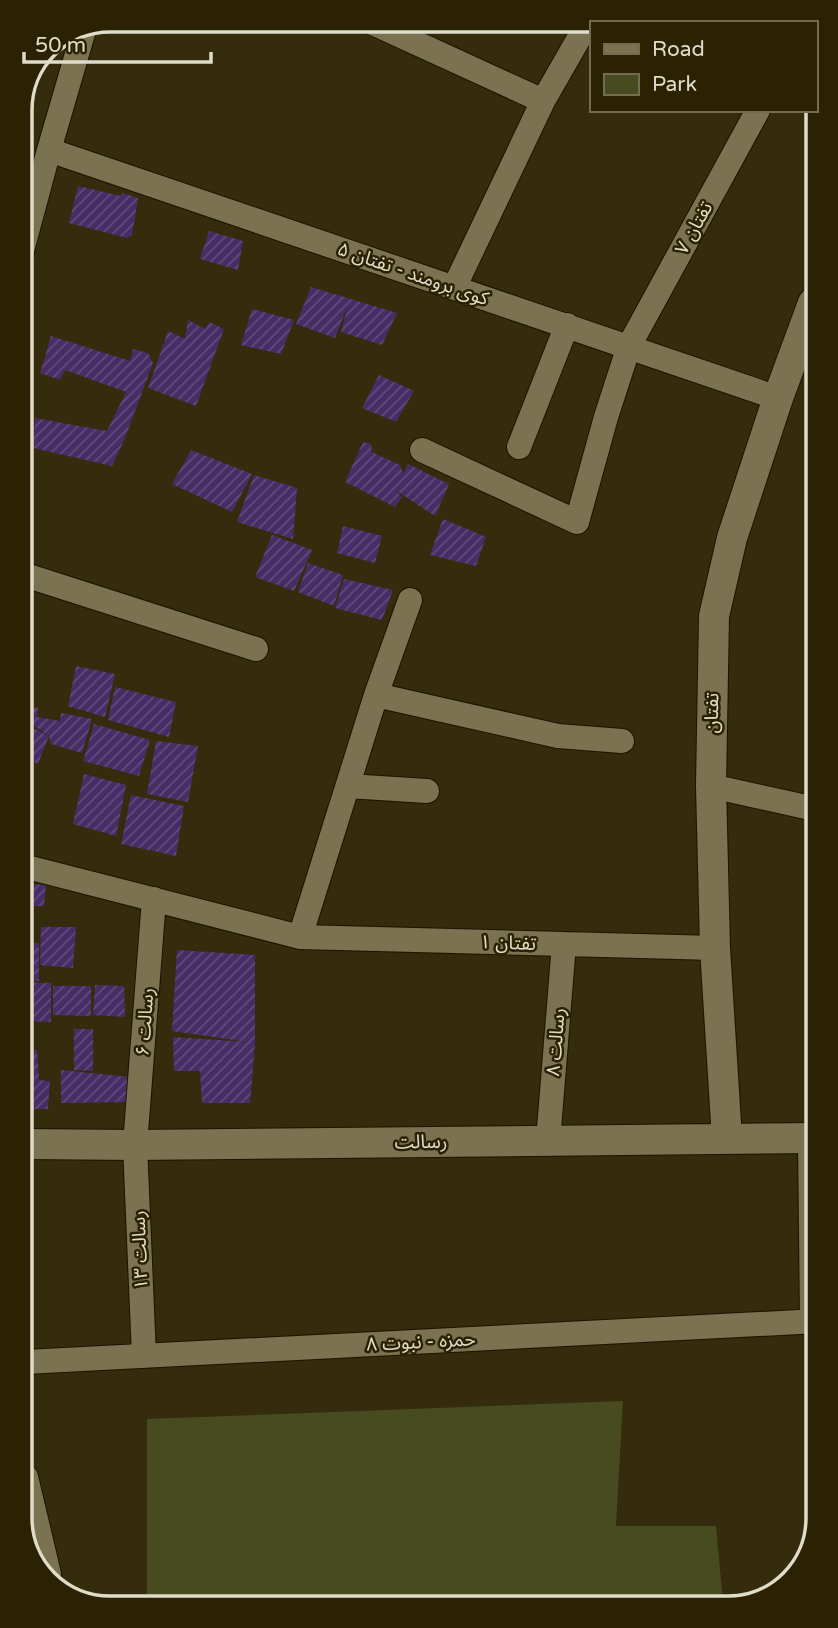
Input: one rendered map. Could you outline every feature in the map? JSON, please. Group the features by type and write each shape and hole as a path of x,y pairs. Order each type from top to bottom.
{"street":[{"path":"392,32 543,101"},
{"path":"454,288 543,101 583,32"},
{"path":"32,213 82,36"},
{"name":"تفتان ۷","path":"422,450 577,522 629,346 757,112"},
{"name":"کوی برومند - تفتان ۵","path":"49,150 778,398"},
{"name":"تفتان","path":"727,1139 715,948 711,786 714,616 732,538 806,322"},
{"path":"519,447 566,325"},
{"path":"32,577 256,649"},
{"path":"300,937 376,695 410,600"},
{"path":"376,695 558,736 622,741"},
{"path":"348,786 426,791"},
{"path":"711,786 806,807"},
{"name":"تفتان ۱","path":"32,868 300,937 715,948"},
{"name":"رسالت ۶","path":"135,1144 154,900"},
{"name":"رسالت ۸","path":"548,1141 564,944"},
{"name":"رسالت","path":"32,1144 806,1138"},
{"name":"رسالت ۱۳","path":"135,1144 144,1356"},
{"name":"حمزه - نبوت ۸","path":"32,1362 806,1322"},
{"path":"32,1502 47,1564"}],"green space":[{"path":"623,1401 616,1526 716,1526 722,1596 147,1596 147,1419"}],"building":[{"path":"78,186 138,198 132,235 127,238 69,223"},
{"path":"209,231 243,241 238,270 200,259"},
{"path":"311,287 397,313 382,345 341,332 348,305 335,338 296,324"},
{"path":"252,309 294,320 281,354 241,345"},
{"path":"188,320 205,329 209,322 224,329 196,406 148,388 168,331 185,339"},
{"path":"51,336 130,361 133,349 148,353 153,363 112,466 33,448 35,418 107,431 126,392 65,370 60,380 40,373"},
{"path":"379,375 414,391 396,422 362,408"},
{"path":"363,442 371,444 372,452 400,465 403,474 408,464 449,484 435,516 395,490 402,497 395,507 345,482"},
{"path":"191,450 252,474 232,512 172,484"},
{"path":"254,475 297,488 293,539 237,522"},
{"path":"443,519 486,537 476,566 430,555"},
{"path":"343,526 382,536 375,563 337,553"},
{"path":"272,535 312,550 294,591 255,577"},
{"path":"308,563 343,575 334,606 298,592"},
{"path":"344,579 393,590 382,620 335,608"},
{"path":"76,666 115,674 105,717 68,706"},
{"path":"115,687 176,702 169,737 108,720"},
{"path":"32,707 38,708 37,717 60,721 61,713 92,719 82,753 51,744 49,736 32,724"},
{"path":"94,724 150,740 139,776 83,761"},
{"path":"32,728 49,736 38,764 32,761"},
{"path":"156,741 198,746 188,802 147,794"},
{"path":"84,774 126,785 116,836 73,824"},
{"path":"131,795 184,806 176,856 121,844"},
{"path":"32,884 46,885 44,906 32,906"},
{"path":"41,927 76,927 73,968 40,965"},
{"path":"32,943 39,943 39,981 32,981"},
{"path":"177,950 255,955 255,1043 250,1103 202,1103 200,1071 174,1071 173,1037 248,1042 172,1031"},
{"path":"32,982 51,983 51,1022 32,1021"},
{"path":"95,985 124,986 125,1017 93,1015"},
{"path":"53,986 91,986 91,1016 53,1015"},
{"path":"74,1029 93,1029 93,1071 74,1070"},
{"path":"32,1050 37,1050 39,1080 50,1081 48,1109 32,1109"},
{"path":"61,1070 139,1078 136,1102 61,1103"}]}
